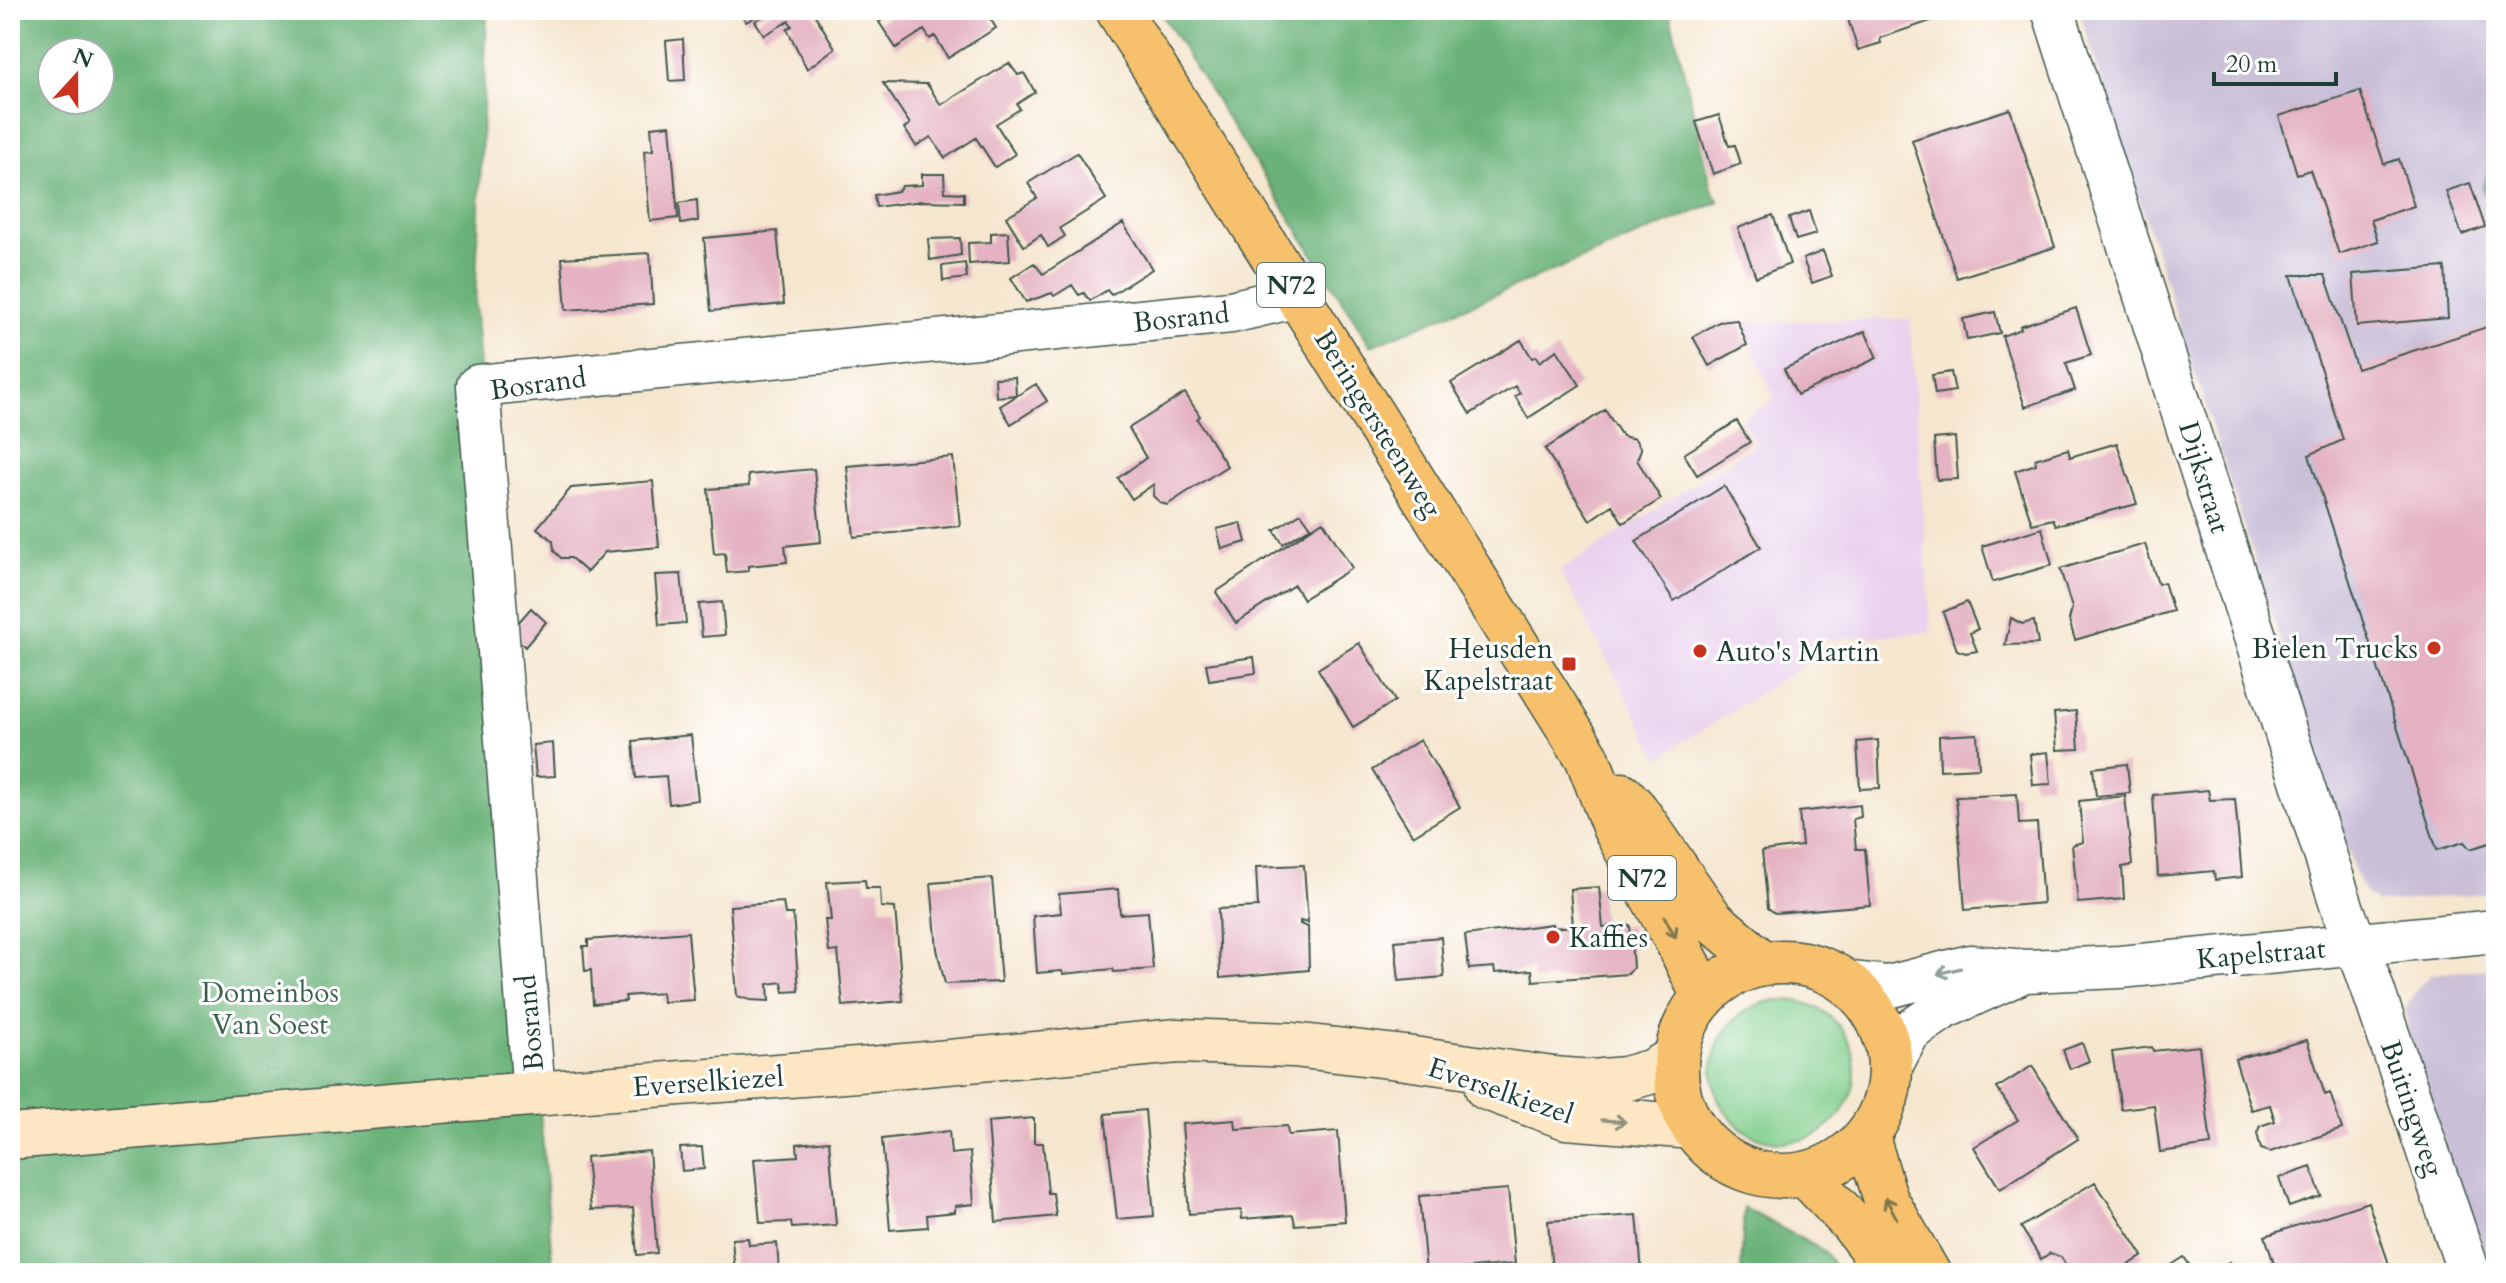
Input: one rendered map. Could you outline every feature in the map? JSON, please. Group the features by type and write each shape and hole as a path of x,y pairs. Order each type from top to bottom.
{"main road":[{"name":"Beringersteenweg","path":"1118,10 1587,757 1636,810 1712,920 1764,964"},
{"name":"Beringersteenweg","path":"1587,757 1615,829 1704,997"},
{"path":"1792,962 1806,965 1845,982 1869,1004 1884,1033 1891,1066 1889,1091 1880,1116 1867,1137 1840,1161 1806,1175 1763,1175 1723,1159 1693,1127 1678,1094 1676,1058 1685,1025 1704,997 1731,975 1764,964 1792,962"},
{"path":"1867,1137 1886,1200 1928,1273"},
{"path":"1806,1175 1851,1222 1890,1273"}],"street":[{"name":"Dijkstraat","path":"2053,10 2264,667 2357,944"},
{"name":"Bosrand","path":"534,1094 478,386 1231,312 1298,296"},
{"name":"Kapelstraat","path":"1845,982 1888,987 1970,966 2026,971 2120,967 2496,931"},
{"name":"Buitingweg","path":"2357,944 2469,1273"},
{"name":"Kapelstraat","path":"1891,1066 1909,1032 1944,1008 2026,971"},
{"name":"Everselkiezel","path":"10,1137 871,1069 1178,1041 1293,1045 1592,1082 1625,1079 1653,1071 1676,1058"},
{"name":"Everselkiezel","path":"1406,1058 1566,1117 1693,1127"}],"shaded area":[{"path":"2079,10 2496,10 2496,152 2482,189 2496,212 2496,893 2377,903 2366,894 2355,874"},
{"path":"1910,319 1931,632 1819,640 1819,655 1659,758 1560,571 1756,444 1741,419 1775,399 1741,322"},
{"path":"2496,968 2496,1273 2487,1273 2408,1033 2405,1009 2421,984 2432,974"}],"green space":[{"name":"Domeinbos Van Soest","path":"10,10 508,10 487,14 475,304 553,1273 10,1273"},
{"path":"1159,10 1669,10 1712,189 1719,202 1371,346"},
{"path":"2496,152 2496,212 2482,189"},
{"path":"1784,1000 1811,1005 1834,1021 1850,1044 1855,1071 1850,1098 1834,1121 1811,1137 1784,1142 1757,1137 1734,1121 1718,1098 1713,1071 1718,1044 1734,1021 1757,1005"},
{"path":"1744,1208 1824,1251 1839,1273 1741,1273"}],"building":[{"path":"739,10 768,10 746,22"},
{"path":"774,10 812,10 835,48 807,69 787,29 792,26 789,21 764,35 755,21"},
{"path":"898,10 985,10 996,28 948,58 935,36 930,39 924,30 896,48 879,22"},
{"path":"1857,10 1927,10 1931,21 1880,38 1881,43 1858,50 1848,19 1858,15"},
{"path":"683,39 685,80 669,81 666,41"},
{"path":"1009,63 1018,75 1024,73 1035,92 1017,104 1020,109 996,124 1015,154 995,167 976,138 945,158 931,137 916,146 904,128 910,124 883,83 927,84 941,105"},
{"path":"2360,91 2384,164 2399,159 2414,206 2371,220 2378,241 2339,254 2310,170 2297,174 2279,116"},
{"path":"2010,109 2055,247 1957,278 1912,140"},
{"path":"1719,115 1729,146 1735,145 1741,164 1713,174 1696,122"},
{"path":"670,125 678,218 650,221 644,151 653,150 651,127"},
{"path":"1077,153 1106,199 1060,228 1065,236 1048,247 1041,235 1024,246 1006,217 1037,198 1028,183"},
{"path":"922,174 944,174 945,192 964,193 964,202 922,201 876,207 874,195 898,191 902,186 922,185"},
{"path":"2470,183 2485,227 2462,235 2446,191"},
{"path":"697,200 698,221 681,224 679,203"},
{"path":"1809,211 1816,234 1796,240 1789,218"},
{"path":"1773,215 1790,264 1756,277 1738,228"},
{"path":"1123,223 1152,269 1111,295 1107,290 1090,301 1084,293 1079,295 1072,285 1054,296 1052,293 1026,302 1011,278 1034,263 1043,274"},
{"path":"777,231 784,304 711,311 704,238"},
{"path":"1008,232 1010,261 969,264 968,243 991,242 991,233"},
{"path":"960,238 961,255 930,260 928,239"},
{"path":"1823,251 1832,276 1812,283 1803,259"},
{"path":"650,253 653,304 566,310 562,258"},
{"path":"965,263 967,278 943,281 942,266"},
{"path":"2445,267 2448,318 2357,326 2353,274"},
{"name":"Bielen Trucks","path":"2291,275 2325,275 2357,369 2496,324 2496,841 2470,849 2464,842 2437,850 2309,455 2343,440"},
{"path":"2076,308 2091,355 2066,363 2075,390 2025,407 2002,336 2021,329 2020,326"},
{"path":"1995,312 2000,333 1967,340 1963,319"},
{"path":"1737,320 1747,345 1709,366 1693,337 1719,322"},
{"path":"1865,331 1877,358 1797,395 1784,369"},
{"path":"1521,340 1532,358 1536,356 1539,362 1557,350 1580,385 1528,418 1515,396 1520,393 1515,386 1470,414 1451,383"},
{"path":"1951,372 1955,391 1935,394 1932,375"},
{"path":"1015,377 1016,395 996,397 995,378"},
{"path":"1036,384 1047,401 1011,424 1000,406"},
{"path":"1185,393 1200,416 1197,419 1227,466 1167,505 1153,496 1154,484 1132,499 1118,478 1146,458 1129,428"},
{"path":"1605,410 1622,436 1635,439 1641,449 1637,460 1661,499 1623,523 1612,505 1590,520 1545,449"},
{"path":"1737,421 1750,442 1697,475 1684,454"},
{"path":"1955,437 1958,479 1937,480 1934,439"},
{"path":"2117,443 2137,504 2056,525 2053,519 2032,524 2015,471 2036,464 2035,459 2068,449 2070,457"},
{"path":"953,457 960,526 854,537 847,466"},
{"path":"814,469 821,542 785,546 787,562 748,566 748,571 727,573 725,553 714,554 708,489 749,486 748,475"},
{"path":"653,481 659,547 605,552 587,572 571,558 561,558 554,551 553,541 537,528 571,488"},
{"path":"1724,486 1761,547 1674,601 1636,541"},
{"path":"1301,513 1311,527 1283,544 1274,530"},
{"path":"1323,521 1352,568 1303,599 1294,585 1236,623 1216,592"},
{"path":"1241,523 1246,542 1222,549 1217,529"},
{"path":"2042,528 2052,565 1993,582 1982,546"},
{"path":"2145,544 2158,584 2164,582 2173,611 2075,640 2069,620 2072,608 2060,569"},
{"path":"681,574 686,623 659,625 655,575"},
{"path":"722,602 725,635 702,637 699,604"},
{"path":"1967,602 1978,629 1970,633 1977,651 1966,653 1957,650 1943,612"},
{"path":"531,608 546,622 525,647 510,632"},
{"path":"2011,618 2022,624 2034,621 2038,644 2005,645"},
{"path":"1359,643 1395,701 1353,727 1318,669"},
{"path":"1254,657 1256,673 1209,680 1206,664"},
{"path":"2076,711 2079,749 2057,750 2054,713"},
{"path":"1977,734 1979,768 1940,770 1939,736"},
{"path":"691,735 698,800 669,804 666,776 636,778 633,741"},
{"path":"1420,740 1460,807 1413,836 1372,770"},
{"path":"1878,740 1880,788 1860,789 1857,742"},
{"path":"553,743 555,776 536,777 533,745"},
{"path":"2048,752 2051,784 2033,785 2030,754"},
{"path":"2127,764 2130,793 2096,796 2093,768"},
{"path":"2208,790 2210,800 2235,799 2242,877 2215,880 2214,871 2158,876 2153,795"},
{"path":"2017,794 2019,824 2037,823 2043,903 1965,910 1956,797"},
{"path":"2125,796 2132,865 2122,867 2124,899 2078,903 2072,845 2083,842 2079,801"},
{"path":"1860,805 1861,817 1853,819 1856,849 1865,849 1870,905 1775,913 1768,908 1762,851 1802,846 1799,812"},
{"path":"1304,865 1308,923 1300,921 1300,924 1308,927 1309,970 1220,978 1218,909 1258,907 1256,867"},
{"path":"992,878 1001,982 945,984 937,949 931,883"},
{"path":"865,880 866,888 880,888 881,907 895,908 903,1001 843,1006 838,951 829,952 825,920 831,920 827,882"},
{"path":"1599,887 1603,927 1630,925 1633,968 1628,974 1533,981 1532,970 1495,973 1494,967 1469,969 1465,935 1552,924 1552,928 1573,926 1570,889"},
{"path":"1118,889 1120,914 1148,912 1153,969 1037,973 1033,916 1061,913 1059,894"},
{"path":"783,902 785,914 793,914 799,991 784,992 782,982 768,984 769,1001 737,996 730,906"},
{"path":"688,932 694,1000 663,1002 662,993 625,996 626,1001 593,1004 591,970 585,971 583,946 588,946 588,940"},
{"path":"1441,937 1444,977 1399,981 1395,941"},
{"path":"2307,1040 2325,1095 2330,1093 2342,1129 2270,1152 2261,1149 2257,1133 2260,1126 2275,1121 2270,1105 2251,1110 2235,1059"},
{"path":"2082,1043 2089,1061 2070,1069 2063,1050"},
{"path":"2199,1046 2211,1145 2160,1152 2154,1105 2121,1109 2112,1052"},
{"path":"2032,1066 2078,1139 2000,1189 1974,1147 2018,1120 1997,1088"},
{"path":"1145,1110 1154,1216 1117,1219 1105,1114"},
{"path":"1034,1118 1034,1143 1043,1143 1048,1193 1053,1193 1056,1216 996,1222 988,1122"},
{"path":"1235,1120 1236,1129 1287,1126 1288,1135 1338,1131 1345,1221 1295,1225 1293,1215 1242,1219 1241,1210 1189,1214 1182,1124"},
{"path":"949,1131 951,1154 970,1152 974,1204 955,1206 955,1212 927,1215 928,1227 890,1230 882,1139"},
{"path":"829,1141 836,1225 792,1228 791,1222 760,1223 754,1159 798,1156 797,1144"},
{"path":"702,1147 704,1169 682,1171 680,1148"},
{"path":"649,1151 657,1253 637,1255 633,1208 591,1210 586,1157"},
{"path":"2311,1167 2321,1196 2289,1207 2279,1178"},
{"path":"2095,1182 2143,1256 2116,1273 2071,1273 2061,1257 2050,1253 2041,1259 2021,1227"},
{"path":"1508,1189 1515,1264 1426,1272 1419,1196"},
{"path":"2368,1202 2392,1273 2331,1273 2328,1265 2302,1273 2277,1273 2265,1236"},
{"path":"1637,1215 1642,1273 1552,1273 1548,1221"},
{"path":"748,1238 749,1245 777,1243 779,1272 735,1273 732,1239"},
{"path":"2184,1257 2195,1273 2159,1273"},
{"path":"2229,1262 2235,1273 2210,1273"}],"place":[{"name":"Bielen Trucks","path":"2434,648"},
{"name":"Auto's Martin","path":"1700,651"},
{"name":"Heusden Kapelstraat","path":"1569,664"},
{"name":"Kaffies","path":"1553,937"}]}
